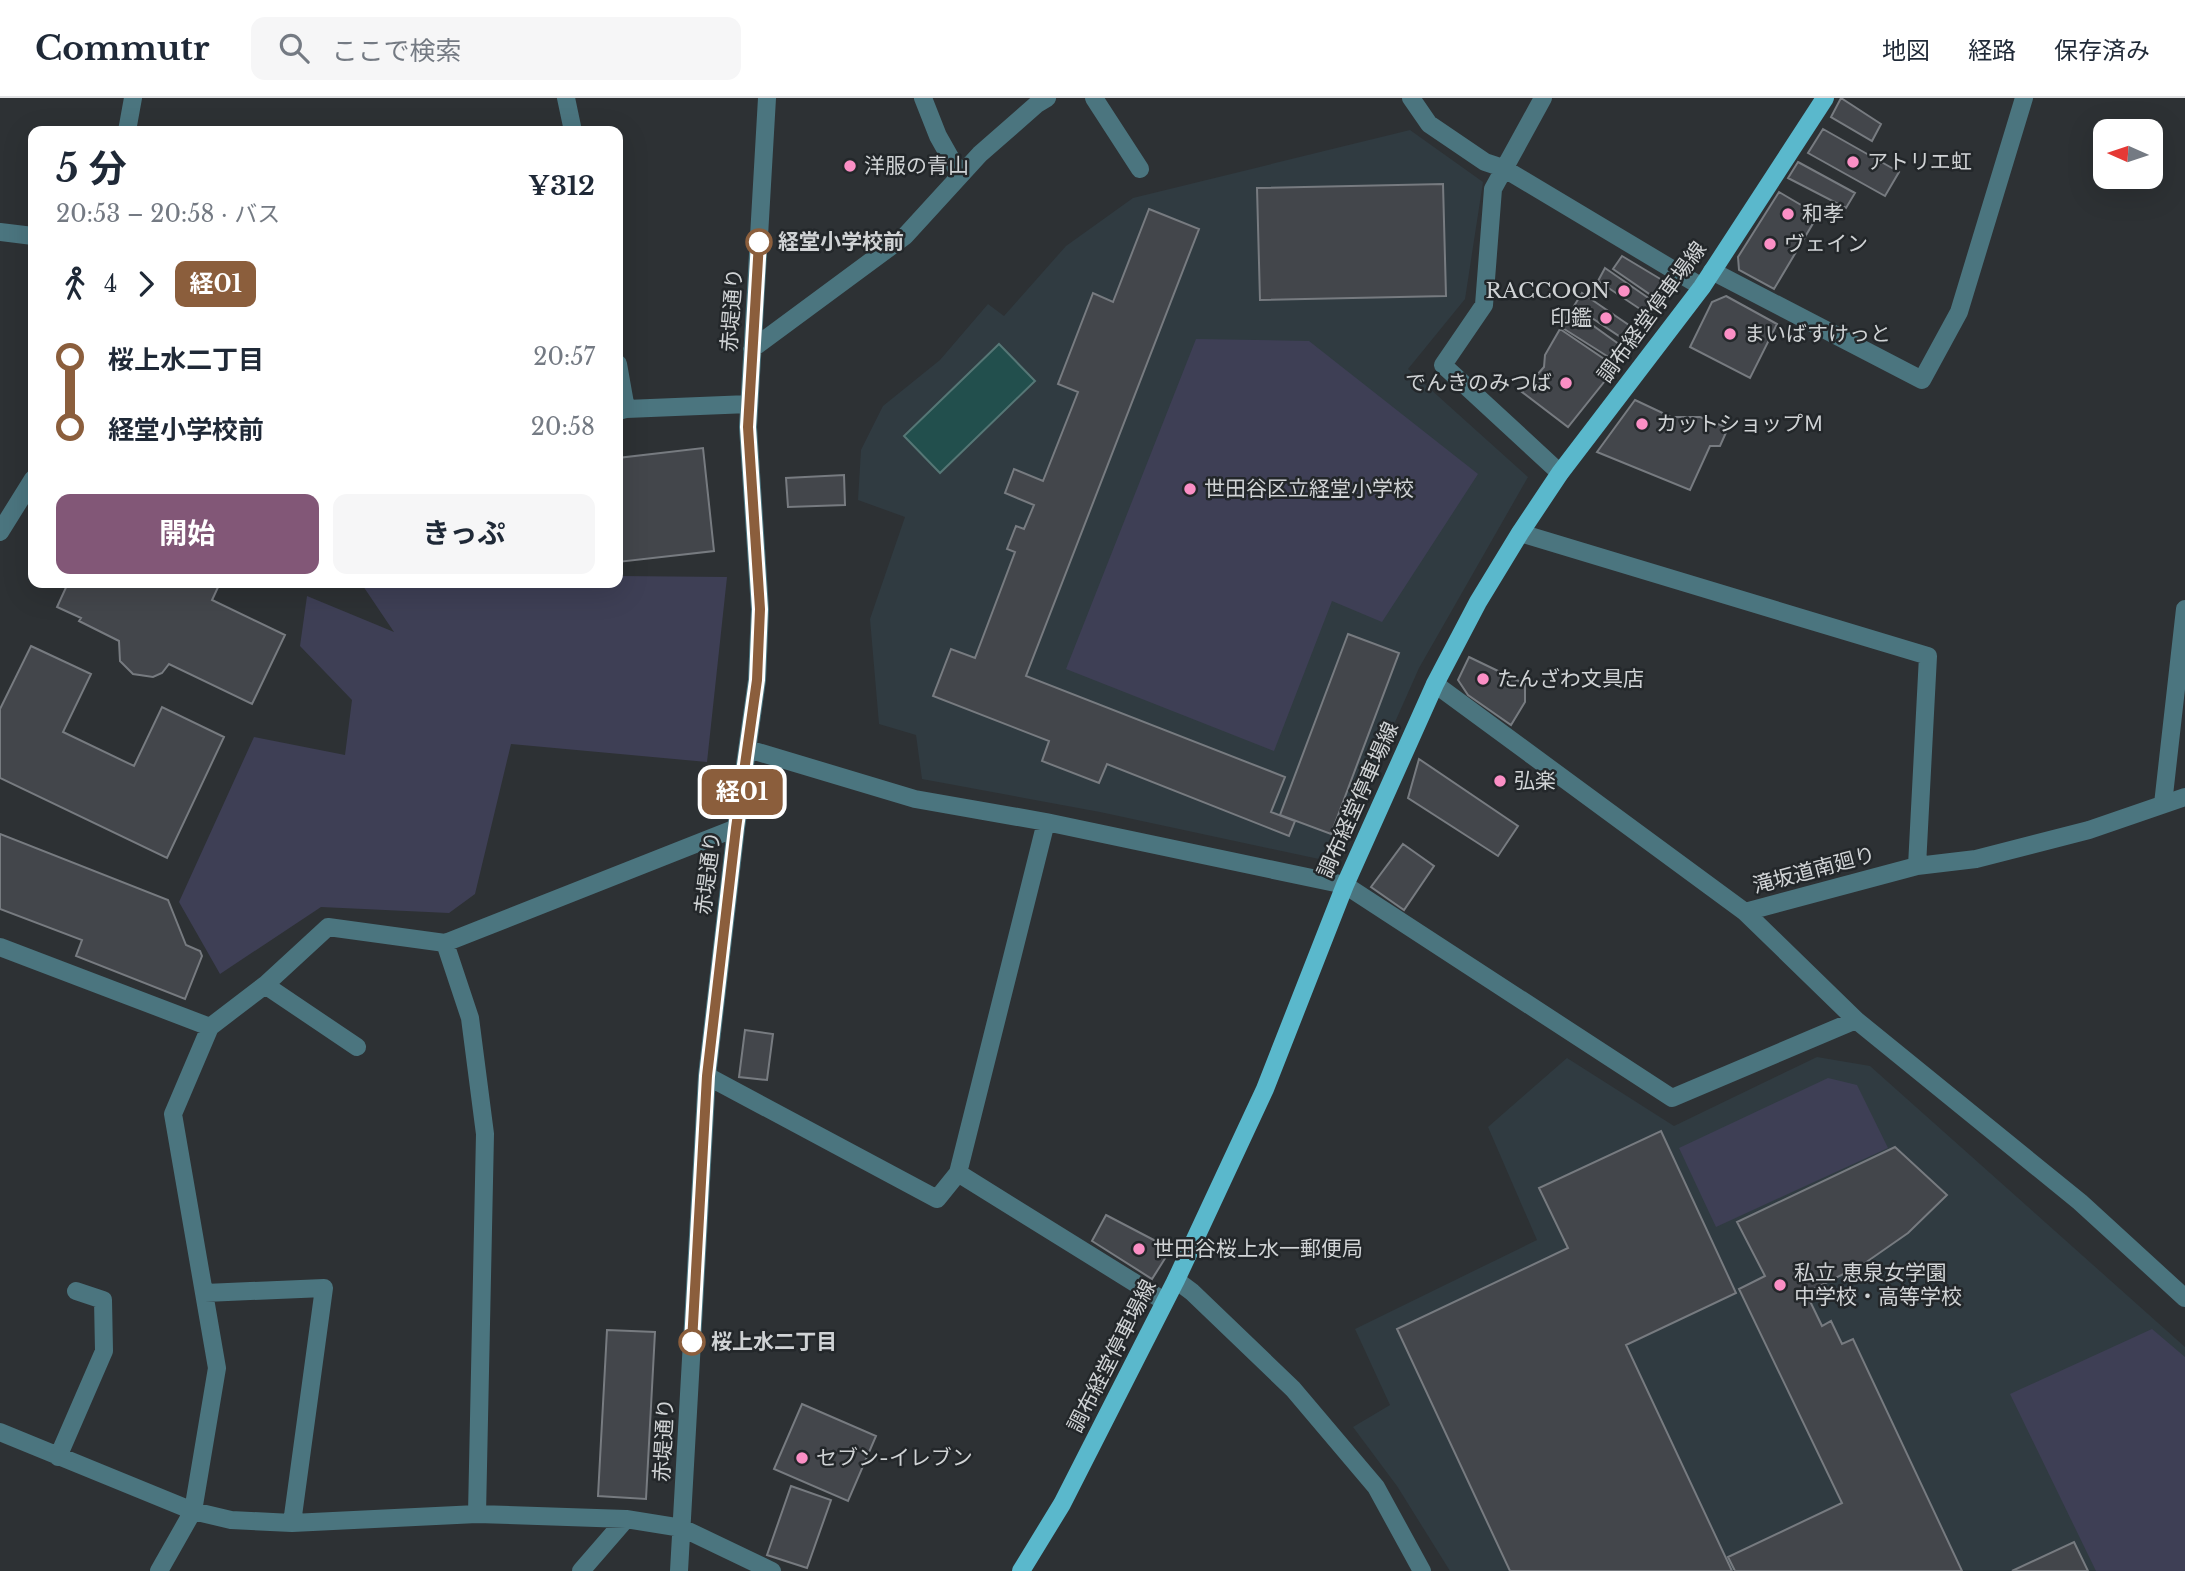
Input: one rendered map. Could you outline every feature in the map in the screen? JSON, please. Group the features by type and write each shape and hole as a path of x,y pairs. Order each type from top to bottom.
{"main road":[{"name":"調布経堂停車場線","path":"1021,1571 1062,1504 1176,1280 1265,1089 1345,885 1435,684 1478,602 1560,473 1707,279 1825,98"}],"street":[{"path":"128,126 133,98"},
{"path":"566,98 572,126"},
{"name":"赤堤通り","path":"679,1571 707,1076 736,828 757,680 760,609 748,427 768,98"},
{"path":"923,98 938,136 960,175"},
{"path":"752,349 905,236 989,145 1047,98"},
{"path":"1094,98 1140,169"},
{"path":"1411,98 1429,124 1485,162 1503,168 1707,279 1922,380 1959,312 2024,98"},
{"path":"1543,98 1493,189 1484,305 1443,365 1560,473"},
{"path":"0,232 28,235"},
{"path":"623,410 749,404"},
{"path":"1,528 28,487"},
{"path":"1520,533 1928,656 1917,866"},
{"path":"2163,804 2185,608"},
{"name":"滝坂道南廻り","path":"1435,684 1745,912 1917,866 1976,859 2089,830 2185,797"},
{"path":"748,749 915,799 1046,822 1345,885 1672,1098 1856,1020"},
{"path":"707,1076 937,1199 958,1173 1046,822"},
{"path":"159,1571 193,1511 217,1368 173,1114 210,1027 265,985 328,928 445,943 736,828"},
{"path":"1745,912 1856,1020 2080,1202 2185,1298"},
{"path":"445,943 470,1018 485,1134 478,1514"},
{"path":"0,947 210,1027"},
{"path":"265,985 357,1047"},
{"path":"958,1173 1164,1301"},
{"path":"1176,1280 1192,1292 1293,1389 1360,1467 1376,1487 1422,1571"},
{"path":"205,1293 324,1288 292,1523"},
{"path":"58,1457 104,1351 103,1300 76,1291"},
{"path":"0,1432 193,1511 231,1520 292,1523 478,1514 626,1518 682,1528 772,1571"},
{"path":"581,1571 626,1518"}],"shaded area":[{"name":"世田谷区立経堂小学校","path":"1410,130 1483,182 1465,299 1408,369 1528,477 1419,668 1333,862 1100,812 922,779 916,735 879,724 870,619 905,517 858,500 861,450 883,406 940,360 988,304 1004,316 1066,246 1133,198"},
{"path":"1196,339 1309,341 1478,474 1382,622 1332,601 1274,751 1066,669"},
{"path":"999,344 1035,381 940,473 904,436"},
{"path":"623,576 727,577 707,762 511,744 475,894 449,913 321,907 220,974 179,902 254,737 345,755 352,700 300,646 307,596 394,632 364,588 623,588"},
{"name":"私立 恵泉女学園 中学校・高等学校","path":"1817,1057 1870,1066 2185,1347 2185,1571 1450,1571 1397,1486 1353,1427 1390,1405 1355,1329 1537,1240 1488,1127 1567,1058 1674,1126"},
{"path":"1828,1078 1857,1085 1888,1148 1716,1227 1679,1148"},
{"path":"2152,1329 2185,1357 2185,1571 2096,1571 2010,1394"}],"building":[{"path":"1841,98 1881,124 1872,141 1831,117"},
{"path":"1823,129 1899,172 1885,196 1808,153"},
{"path":"1798,162 1855,193 1846,208 1788,178"},
{"path":"1443,184 1446,296 1260,300 1257,188"},
{"path":"1779,192 1818,215 1774,289 1739,270 1738,257"},
{"path":"1149,209 1199,229 1026,676 1285,777 1271,812 1295,821 1289,836 1107,764 1099,783 1042,761 1049,741 933,696 951,649 975,658 1015,552 1007,549 1016,526 1024,529 1034,505 1005,493 1014,469 1043,481 1078,392 1058,384 1093,293 1113,302"},
{"path":"1622,256 1672,286 1661,302 1613,269"},
{"path":"1605,268 1657,304 1649,315 1598,281"},
{"path":"1582,293 1639,332 1631,344 1574,306"},
{"path":"1726,296 1777,324 1750,378 1690,347 1712,302"},
{"path":"1570,309 1627,350 1618,363 1561,327"},
{"path":"1560,329 1616,367 1568,427 1522,392 1544,367 1545,355"},
{"path":"1635,400 1671,417 1700,417 1728,428 1720,446 1710,446 1690,490 1597,452"},
{"path":"703,448 714,551 623,561 623,457"},
{"path":"844,475 845,505 788,507 786,478"},
{"path":"66,588 218,588 212,600 285,635 252,704 169,664 162,673 153,677 133,674 120,661 119,641 57,607"},
{"path":"1348,634 1399,653 1331,834 1280,815"},
{"path":"31,646 91,674 63,732 134,766 162,707 224,737 167,858 0,778 0,709"},
{"path":"1469,657 1525,684 1525,702 1511,725 1468,695 1458,680"},
{"path":"1419,759 1518,826 1498,856 1408,798"},
{"path":"0,834 168,900 186,945 200,951 202,956 185,999 76,956 82,940 0,909"},
{"path":"1403,844 1434,866 1404,910 1371,887"},
{"path":"745,1030 773,1034 767,1080 739,1077"},
{"path":"1661,1131 1736,1293 1626,1345 1732,1571 1510,1571 1397,1329 1568,1248 1539,1188"},
{"path":"1895,1147 1947,1195 1908,1233 1865,1263 1806,1293 1822,1326 1831,1321 1842,1344 1853,1339 1962,1571 1735,1571 1728,1557 1842,1503 1739,1289 1765,1276 1737,1222"},
{"path":"1106,1215 1171,1249 1152,1279 1092,1241"},
{"path":"607,1330 655,1332 646,1499 598,1496"},
{"path":"802,1404 876,1436 848,1501 774,1469"},
{"path":"791,1486 831,1500 807,1568 767,1555"},
{"path":"2074,1542 2088,1571 2012,1571"}],"bus line":[{"name":"経01","path":"692,1342 707,1076 736,828 757,680 760,609 748,427 759,242"}],"place":[{"name":"アトリエ虹","path":"1853,162"},
{"name":"洋服の青山","path":"850,166"},
{"name":"和孝","path":"1788,214"},
{"name":"経堂小学校前","path":"759,242"},
{"name":"ヴェイン","path":"1770,244"},
{"name":"RACCOON","path":"1624,291"},
{"name":"印鑑","path":"1606,318"},
{"name":"まいばすけっと","path":"1730,334"},
{"name":"でんきのみつば","path":"1566,383"},
{"name":"カットショップＭ","path":"1642,424"},
{"name":"世田谷区立経堂小学校","path":"1190,489"},
{"name":"たんざわ文具店","path":"1483,679"},
{"name":"弘楽","path":"1500,781"},
{"name":"世田谷桜上水一郵便局","path":"1139,1249"},
{"name":"私立 恵泉女学園 中学校・高等学校","path":"1780,1285"},
{"name":"桜上水二丁目","path":"692,1342"},
{"name":"セブン-イレブン","path":"802,1458"}]}
